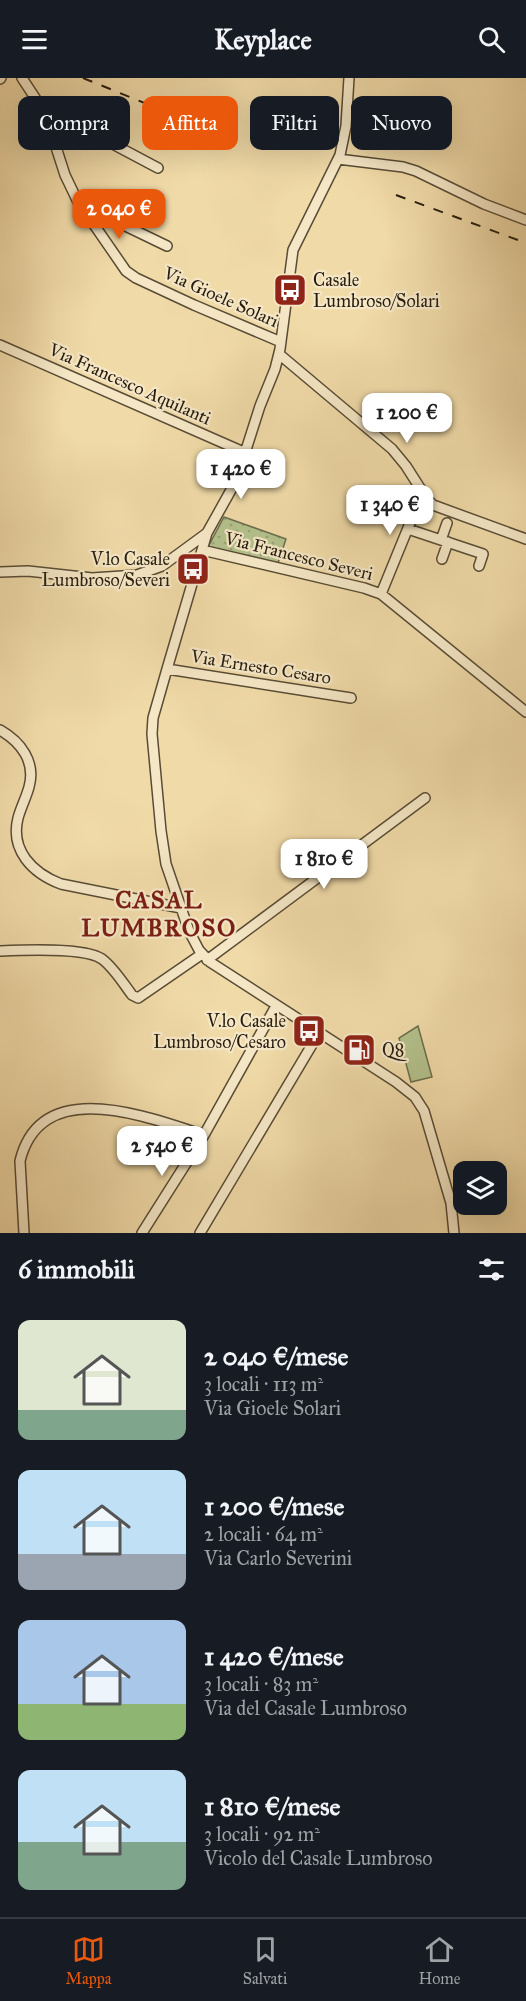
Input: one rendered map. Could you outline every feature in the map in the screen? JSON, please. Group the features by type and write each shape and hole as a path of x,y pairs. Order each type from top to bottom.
{"street":[{"name":"Via Gioele Solari","path":"22,78 34,96"},
{"path":"349,78 345,131 338,159 294,246 289,268 279,354 236,481 207,532 153,718 152,750 163,850 193,938 205,957 217,968 401,1085 419,1102 434,1143 451,1203 454,1233"},
{"name":"Via Gioele Solari","path":"57,150 66,178 78,203 117,261 130,275 281,342"},
{"path":"124,150 158,168"},
{"path":"338,159 403,167 416,171 484,204 526,220"},
{"name":"Via Gioele Solari","path":"78,203 167,246"},
{"name":"Via Francesco Aquilanti","path":"0,345 246,453"},
{"path":"279,354 392,449 430,503 446,511 526,539"},
{"path":"381,594 419,501 425,497"},
{"path":"442,558 447,523"},
{"path":"408,529 483,554 479,566"},
{"path":"0,572 28,571 98,578 137,575 162,566 207,532"},
{"name":"Via Francesco Severi","path":"202,550 381,594 526,712"},
{"name":"Via Ernesto Cesaro","path":"167,669 351,698"},
{"path":"0,730 21,747 30,766 30,783 18,819 17,835 20,849 31,866 45,877 61,884 181,908"},
{"path":"0,951 40,950 93,955 105,962 132,995 137,998 143,996 205,957 425,798"},
{"path":"141,1233 204,1135 276,1006"},
{"path":"200,1233 319,1033"},
{"path":"24,1233 19,1164 23,1151 37,1129 50,1117 58,1113 92,1109 118,1110 136,1113 204,1135"}],"green space":[{"path":"224,517 286,539 278,563 208,547"},
{"path":"418,1026 432,1077 411,1082 399,1038"}],"railway":[{"path":"83,78 142,102"},
{"path":"396,195 526,243"}],"place":[{"name":"Casale Lumbroso/Solari","path":"290,290"},
{"name":"V.lo Casale Lumbroso/Severi","path":"193,569"},
{"name":"V.lo Casale Lumbroso/Cesaro","path":"309,1031"},
{"name":"Q8","path":"359,1050"}],"district":[{"name":"CASAL LUMBROSO","path":"159,914"}]}
